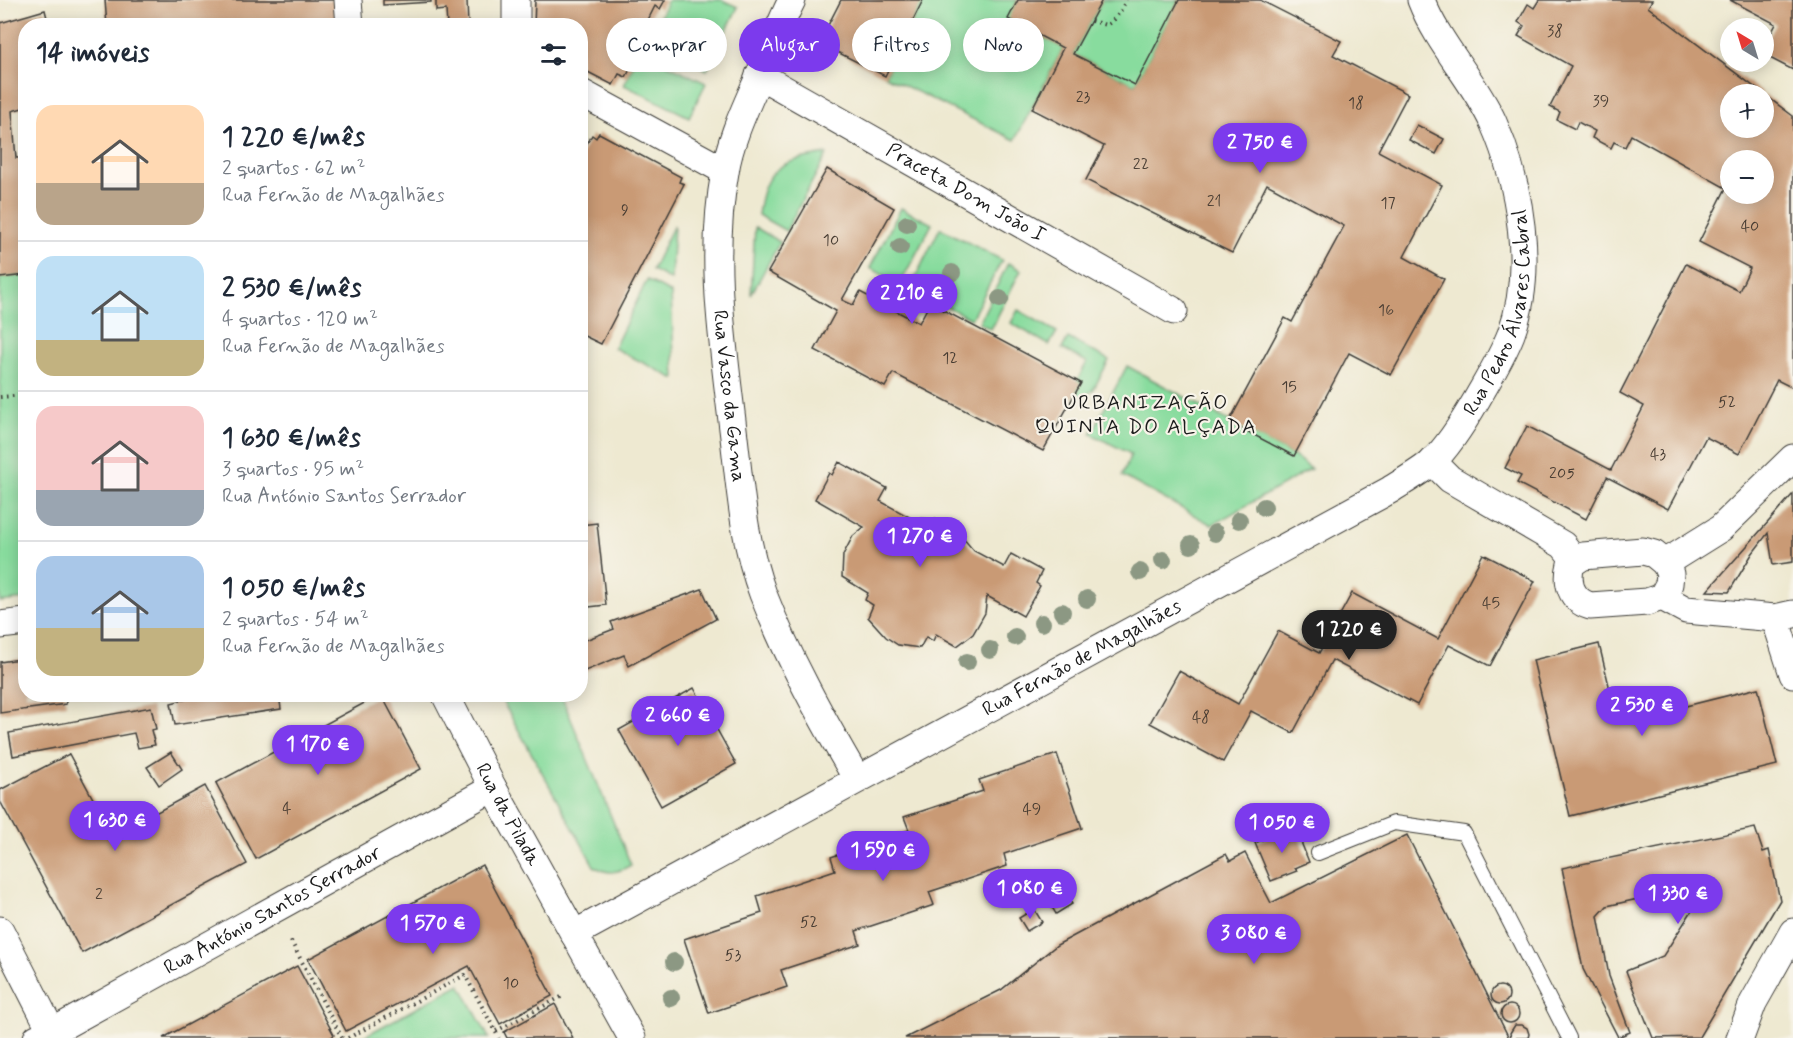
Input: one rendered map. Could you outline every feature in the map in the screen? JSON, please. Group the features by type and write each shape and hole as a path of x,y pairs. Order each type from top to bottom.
{"street":[{"path":"348,0 349,18"},
{"path":"516,0 516,18"},
{"name":"Rua Vasco da Gama","path":"792,0 740,121 725,171 717,257 720,321 748,545 763,593 783,637 820,715 857,779"},
{"name":"Rua Pedro Álvares Cabral","path":"1419,0 1491,119 1508,159 1519,207 1523,251 1520,292 1511,333 1491,375 1464,421 1432,461"},
{"name":"Praceta Dom João I","path":"759,75 1174,311"},
{"path":"588,96 725,171"},
{"path":"1665,563 1721,528 1793,458"},
{"path":"1432,461 1450,479 1563,545 1575,560"},
{"name":"Rua Fernão de Magalhães","path":"574,934 1390,490 1432,461"},
{"path":"1643,551 1654,554 1665,563 1670,574 1669,584 1662,597 1647,602 1590,606 1581,603 1573,594 1569,584 1572,564 1583,556 1643,551"},
{"path":"1662,597 1686,610 1784,616 1793,674"},
{"path":"0,625 18,623"},
{"name":"Rua da Pilada","path":"449,702 493,788 632,1038"},
{"name":"Rua António Santos Serrador","path":"45,1035 493,788"},
{"path":"0,930 45,1035"},
{"path":"1740,1038 1753,1004 1793,932"}],"lane":[{"path":"1318,853 1394,823 1464,833 1569,1038"}],"path":[{"path":"1091,21 1106,25 1113,21 1121,12 1126,0"},
{"path":"0,397 18,396"},
{"path":"291,941 342,1038"},
{"path":"348,1038 465,975 500,1038"},
{"path":"496,1031 565,995"}],"green space":[{"path":"668,0 722,0 738,7 727,29 727,18 659,18"},
{"path":"923,0 1018,0 1009,18 963,18 963,72 1044,72 1044,38 1063,48 1015,140 885,76 887,72 951,72 951,18 914,18"},
{"path":"1102,0 1179,0 1135,85 1073,54"},
{"path":"630,72 683,72 706,83 689,117 624,85"},
{"path":"827,154 786,231 758,215 765,186 778,169 787,163"},
{"path":"901,208 932,224 900,284 870,268"},
{"path":"674,225 671,280 652,270"},
{"path":"755,227 780,242 751,295"},
{"path":"940,228 1002,260 971,319 910,288"},
{"path":"1008,263 1021,270 991,329 979,323"},
{"path":"18,276 18,600 0,602 0,278"},
{"path":"647,280 671,293 675,379 614,348"},
{"path":"1018,310 1057,332 1049,345 1011,323"},
{"path":"1068,338 1109,360 1093,390 1084,397 1074,396 1080,383 1077,381 1087,362 1062,349"},
{"path":"1127,366 1294,456 1311,469 1212,525 1122,476 1131,454 1091,434"},
{"path":"503,702 564,702 631,865 612,872 594,866"},
{"path":"460,984 489,1038 361,1038"}],"building":[{"path":"105,0 336,0 337,18 106,18"},
{"path":"383,0 431,0 431,2 383,5"},
{"path":"436,0 467,0 468,18 446,18 446,10 436,11"},
{"path":"535,0 665,0 660,9 655,6 649,18 606,18 606,72 629,72 626,77 619,74 613,85 588,72 588,18 534,18"},
{"path":"841,0 923,0 914,18 852,18 852,60 840,54 840,18 832,18"},
{"path":"1018,0 1102,0 1073,54 1135,85 1179,0 1260,0 1341,41 1333,55 1408,94 1378,151 1442,185 1404,257 1444,279 1391,375 1349,353 1294,456 1229,422 1285,318 1292,322 1344,226 1267,184 1232,253 1086,180 1104,146 1032,109 1063,48 1044,38 1044,18 1009,18"},
{"path":"1539,0 1652,0 1648,7 1720,61 1720,72 1735,72 1751,84 1720,84 1720,138 1774,138 1774,102 1793,116 1793,388 1777,380 1739,454 1706,437 1668,509 1607,477 1586,519 1517,483 1521,476 1505,468 1527,426 1611,470 1644,406 1620,393 1686,264 1739,291 1750,268 1699,242 1720,200 1720,204 1774,204 1774,150 1720,150 1720,185 1631,135 1625,147 1614,142 1611,148 1592,138 1595,131 1578,122 1575,129 1557,120 1560,112 1550,107 1571,66 1518,36 1524,26 1518,22 1528,4 1534,8"},
{"path":"1730,0 1793,0 1793,70 1774,60 1776,24 1774,18 1764,18"},
{"path":"45,10 47,18 18,18 18,109 12,111 16,158 18,158 18,276 0,278 0,23"},
{"path":"1417,125 1444,139 1436,154 1409,140"},
{"path":"599,133 681,177 679,182 684,184 601,344 588,338 588,142 592,135 596,138"},
{"path":"827,169 894,208 842,300 853,305 860,292 919,323 930,303 1081,383 1043,451 893,373 885,387 815,350 836,311 768,272"},
{"path":"839,462 887,488 880,501 911,518 935,519 957,531 974,551 1004,567 1011,554 1042,571 1036,583 1040,586 1023,616 987,596 985,613 973,634 957,646 936,634 933,641 926,637 920,648 898,645 886,637 868,617 873,605 865,600 868,593 842,577 843,555 853,536 864,527 815,499 829,473 832,475"},
{"path":"1793,494 1793,562 1773,565 1768,533 1729,592 1707,591"},
{"path":"597,523 606,605 588,607 588,524"},
{"path":"1483,554 1535,581 1490,666 1449,645 1417,705 1332,660 1293,733 1251,711 1223,762 1150,723 1179,671 1238,704 1278,631 1319,653 1352,593 1438,639"},
{"path":"702,589 716,619 629,666 624,655 588,670 588,639 614,629 611,622"},
{"path":"1599,644 1618,723 1758,688 1777,765 1570,816 1533,660"},
{"path":"18,659 18,702 66,702 66,704 0,713 0,662"},
{"path":"694,688 736,764 661,806 619,730"},
{"path":"280,702 281,709 175,725 171,703"},
{"path":"366,702 385,702 421,769 256,859 216,783"},
{"path":"151,707 156,729 151,730 155,745 138,748 134,733 13,756 9,733"},
{"path":"171,752 182,769 159,785 147,767"},
{"path":"69,754 113,836 205,786 247,864 82,953 0,801 0,790"},
{"path":"1057,754 1082,828 1004,854 1007,866 929,892 934,905 856,931 860,944 781,970 787,987 709,1013 684,939 762,913 757,896 835,870 831,857 909,830 904,817 983,791 979,780"},
{"path":"1290,828 1294,839 1299,837 1309,862 1295,868 1297,871 1271,881 1255,843"},
{"path":"1755,828 1763,852 1769,850 1780,900 1699,1037 1653,1038 1626,971 1663,956 1695,906 1691,887 1607,906 1598,916 1609,976 1630,1032 1618,1037 1583,969 1562,868"},
{"path":"1407,835 1509,1038 905,1038 1001,990 1057,945 1226,854 1230,861 1245,853 1271,903"},
{"path":"482,865 552,996 500,1024 469,966 346,1031 308,959"},
{"path":"1064,891 1072,904 1056,914 1048,900"},
{"path":"1034,909 1042,922 1027,931 1019,918"},
{"path":"297,966 334,1035 330,1038 163,1038"},
{"path":"1496,986 1504,986 1509,991 1507,1002 1496,1004 1491,999 1491,991"},
{"path":"555,1004 573,1038 507,1038 504,1032"},
{"path":"1506,1005 1514,1005 1519,1010 1517,1021 1506,1023 1501,1018 1501,1010"},
{"path":"1515,1025 1527,1028 1528,1038 1511,1038 1510,1033"}],"district":[{"name":"URBANIZAÇÃO QUINTA DO ALÇADA","path":"1146,415"}]}
